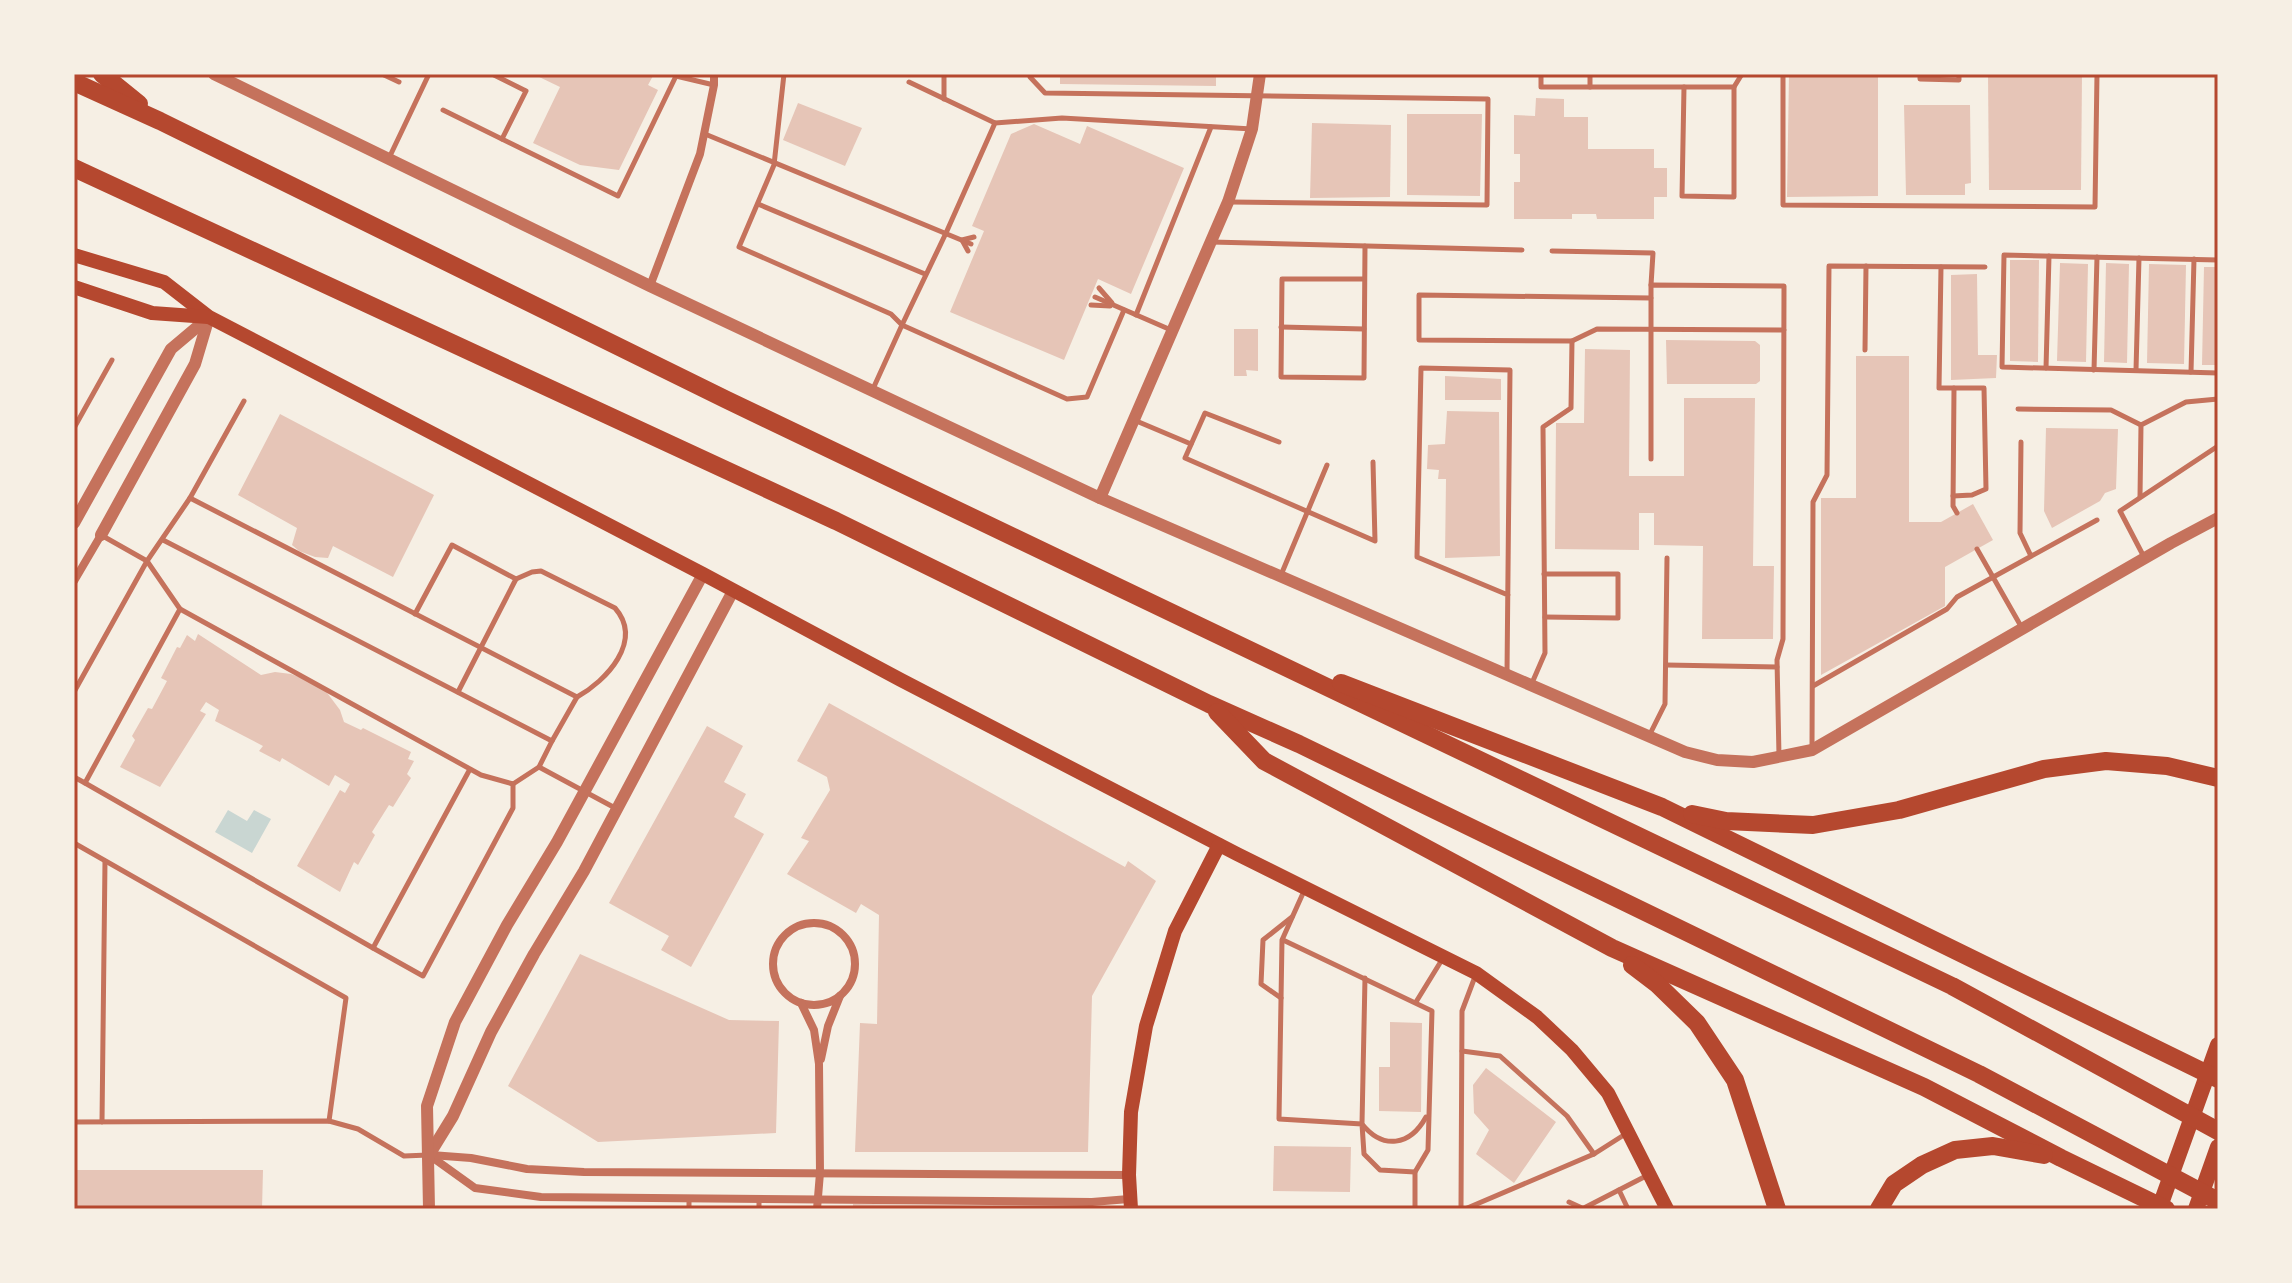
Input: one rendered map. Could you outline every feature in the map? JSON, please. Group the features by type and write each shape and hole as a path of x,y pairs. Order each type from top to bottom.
{"highway":[{"path":"102,74 160,121"},
{"path":"74,82 160,121 1204,630 1952,986 2218,1131"},
{"path":"74,168 822,515 1209,704 1299,744 1979,1074 2218,1201"},
{"path":"1204,630 1662,807 2218,1079"},
{"path":"1209,704 1264,761 1612,948 1924,1087 2166,1209"},
{"path":"1662,807 1726,821 1813,825 1899,810 2044,769 2106,761 2167,766 2218,778"},
{"path":"1612,948 1657,984 1697,1023 1735,1080 1777,1209"},
{"path":"1879,1209 1894,1184 1922,1165 1955,1150 1993,1146 2061,1158"}],"main road":[{"path":"74,255 164,282 209,317 1219,845 1476,973 1537,1017 1572,1050 1608,1093 1667,1209"},
{"path":"74,287 152,313 209,317"},
{"path":"1130,1204 1131,1112 1146,1026 1175,931 1219,845"},
{"path":"2159,1209 2218,1045"},
{"path":"2196,1209 2218,1147"}],"street":[{"path":"214,74 650,286 1100,498 1685,752 1717,760 1753,762 1812,750 2218,518"},
{"path":"650,286 700,154 714,74"},
{"path":"1100,498 1228,202 1252,129 1260,74"},
{"path":"74,523 171,349 209,317"},
{"path":"74,581 195,364 209,317"},
{"path":"429,1209 427,1106 455,1022 703,574"},
{"path":"429,1155 453,1116 491,1032 584,871 733,591"},
{"path":"819,1064 828,1026 841,995 850,984 854,957 841,933 829,926 815,923 789,931 774,955 773,969 785,993 801,1003 815,1005 841,995"},
{"path":"801,1003 814,1030 819,1064 820,1173 817,1204"},
{"path":"429,1155 471,1158 527,1169 570,1171 1129,1175"},
{"path":"429,1155 475,1188 541,1197 689,1204 1130,1204"}],"lane":[{"path":"382,74 399,82"},
{"path":"389,159 429,74"},
{"path":"492,74 526,91 502,139"},
{"path":"784,74 774,165 739,247 891,314 902,325 1067,399 1087,397 1124,310"},
{"path":"944,74 944,99"},
{"path":"1030,74 1045,93 1488,99 1487,205 1228,202"},
{"path":"1541,74 1541,87 1734,87"},
{"path":"1590,74 1590,87"},
{"path":"1684,87 1682,196 1734,197 1734,87 1742,74"},
{"path":"1783,74 1783,205 2095,207 2097,74"},
{"path":"1920,74 1920,79 1959,80 1959,74"},
{"path":"443,110 618,196 676,76 714,85"},
{"path":"909,82 995,123 1062,118 1252,129"},
{"path":"872,391 995,123"},
{"path":"1136,315 1211,127"},
{"path":"704,134 962,240 973,241"},
{"path":"758,204 925,274"},
{"path":"962,240 968,251"},
{"path":"1210,242 1522,250"},
{"path":"1364,279 1282,279 1281,377 1364,378 1365,246"},
{"path":"1552,251 1653,253 1651,459"},
{"path":"2218,260 2004,255 2002,367 2218,373"},
{"path":"2046,368 2049,256"},
{"path":"2094,370 2097,257"},
{"path":"2136,370 2139,258"},
{"path":"2191,372 2194,259"},
{"path":"1812,750 1813,502 1827,475 1829,266 1985,267"},
{"path":"1865,350 1866,266"},
{"path":"1941,267 1939,388 1984,388 1986,489 1972,495 1953,496"},
{"path":"1651,285 1784,286 1783,639 1777,667 1779,757"},
{"path":"1099,288 1115,306"},
{"path":"1651,298 1419,295 1419,340 1572,341 1597,329 1784,330"},
{"path":"1095,297 1172,330"},
{"path":"1091,305 1115,306"},
{"path":"1281,327 1364,329"},
{"path":"1531,685 1545,653 1543,427 1571,408 1572,341"},
{"path":"74,428 112,360"},
{"path":"1506,674 1508,595 1510,370 1421,368 1417,557 1508,595"},
{"path":"1954,388 1953,506 1957,513"},
{"path":"2141,425 2186,402 2218,399"},
{"path":"74,692 147,561 190,498 244,401"},
{"path":"2018,409 2111,410 2141,425"},
{"path":"1279,442 1205,413 1185,458 1375,541 1373,462"},
{"path":"1134,420 1191,444"},
{"path":"2140,498 2141,425"},
{"path":"2021,442 2020,533 2031,555"},
{"path":"2145,558 2120,511 2218,446"},
{"path":"1280,576 1327,465"},
{"path":"190,498 577,697"},
{"path":"1813,686 1947,609 1957,597 2097,520"},
{"path":"101,535 147,561 180,609 481,775 513,784 539,767 577,697 593,688 615,664 627,635 622,615 615,608 541,571 516,579 458,692"},
{"path":"163,540 552,741"},
{"path":"415,614 452,545 516,579"},
{"path":"1977,549 2022,629"},
{"path":"1649,736 1665,704 1667,558"},
{"path":"1544,574 1618,574 1618,618 1545,617"},
{"path":"85,783 180,609"},
{"path":"1666,665 1777,667"},
{"path":"539,767 617,809"},
{"path":"373,948 470,769"},
{"path":"74,777 423,976 513,808 513,784"},
{"path":"74,843 346,998 329,1121"},
{"path":"102,1122 105,860"},
{"path":"1306,888 1282,940 1279,1119 1362,1124 1378,1139 1400,1141 1419,1130 1428,1113"},
{"path":"1281,998 1261,984 1263,940 1293,916"},
{"path":"1282,940 1432,1011 1428,1150 1415,1172 1415,1209"},
{"path":"1416,1002 1444,957"},
{"path":"1476,973 1462,1011 1463,1209 1594,1154 1628,1132"},
{"path":"1365,978 1364,1154 1380,1170 1415,1172"},
{"path":"1462,1051 1500,1056 1567,1116 1594,1154"},
{"path":"74,1122 329,1121 358,1129 404,1156 429,1155"},
{"path":"1569,1202 1582,1208 1649,1174"},
{"path":"1619,1190 1628,1209"},
{"path":"1595,1201 1599,1209"}],"shaded area":[{"path":"228,810 247,821 254,810 271,819 252,853 215,832"}],"building":[{"path":"533,74 654,74 648,85 658,90 619,170 580,165 533,143 560,87"},
{"path":"1060,74 1216,74 1216,86 1060,84"},
{"path":"1789,74 1878,74 1878,196 1787,197"},
{"path":"1988,74 2082,74 2081,190 1989,190"},
{"path":"1536,98 1564,99 1564,117 1588,117 1588,149 1654,149 1654,168 1667,168 1667,197 1654,197 1654,219 1597,219 1596,214 1572,214 1572,219 1514,219 1514,182 1520,182 1520,154 1514,154 1514,115 1535,116"},
{"path":"798,103 862,128 845,166 783,140"},
{"path":"1904,105 1970,105 1971,183 1965,184 1965,195 1906,195"},
{"path":"1407,114 1482,114 1480,196 1407,195"},
{"path":"1312,123 1391,125 1390,197 1310,198"},
{"path":"1034,124 1080,144 1087,126 1184,168 1131,294 1098,279 1064,360 950,312 984,231 972,226 1011,134"},
{"path":"2010,260 2039,260 2038,362 2010,361"},
{"path":"2060,263 2088,264 2086,362 2057,361"},
{"path":"2106,263 2129,264 2127,363 2104,362"},
{"path":"2149,264 2186,265 2184,364 2147,363"},
{"path":"2204,267 2218,267 2218,365 2202,365"},
{"path":"1977,274 1978,355 1997,355 1996,378 1951,380 1951,275"},
{"path":"1234,329 1258,329 1258,371 1246,370 1247,376 1234,376"},
{"path":"1666,340 1755,341 1760,345 1760,381 1756,384 1667,384"},
{"path":"1585,349 1630,350 1629,476 1684,476 1684,398 1755,398 1753,566 1774,566 1773,639 1702,639 1703,546 1654,545 1654,513 1639,513 1639,550 1555,549 1556,423 1584,423"},
{"path":"1856,356 1909,356 1909,522 1941,522 1973,504 1993,540 1945,567 1945,606 1821,675 1821,498 1856,498"},
{"path":"1445,376 1501,379 1501,400 1445,400"},
{"path":"1447,411 1499,412 1500,556 1445,558 1446,479 1438,479 1439,470 1427,469 1428,445 1445,444"},
{"path":"280,414 434,495 393,577 333,546 328,558 299,551 292,545 297,528 238,495"},
{"path":"2046,428 2118,429 2116,489 2052,528 2044,511"},
{"path":"198,634 261,675 275,672 291,674 322,686 340,710 344,722 411,752 408,759 414,761 407,774 411,778 372,832 375,835 358,865 354,862 340,892 297,866 340,790 345,793 350,784 335,775 329,786 282,758 280,762 259,751 263,746 215,721 219,710 206,702 200,711 206,714 160,787 120,767 135,740 132,736 167,681 161,678 177,647 180,648 187,635 195,641"},
{"path":"829,703 1125,867 1128,861 1156,881 1092,996 1088,1152 855,1152 860,1023 877,1024 879,915 861,904 856,913 787,874 809,841 801,838 830,790 827,777 797,761"},
{"path":"707,726 743,746 724,782 746,794 734,817 764,834 691,967 661,950 669,936 609,903"},
{"path":"580,954 729,1020 779,1021 776,1133 598,1142 508,1086"},
{"path":"1390,1022 1422,1023 1421,1112 1379,1111 1379,1067 1390,1067"},
{"path":"1486,1068 1556,1122 1514,1183 1476,1154 1489,1130 1474,1113 1473,1085"},
{"path":"1274,1146 1351,1147 1350,1192 1273,1191"},
{"path":"74,1170 263,1170 262,1209 74,1209"},
{"path":"853,1204 988,1206 987,1209 853,1209"}]}
